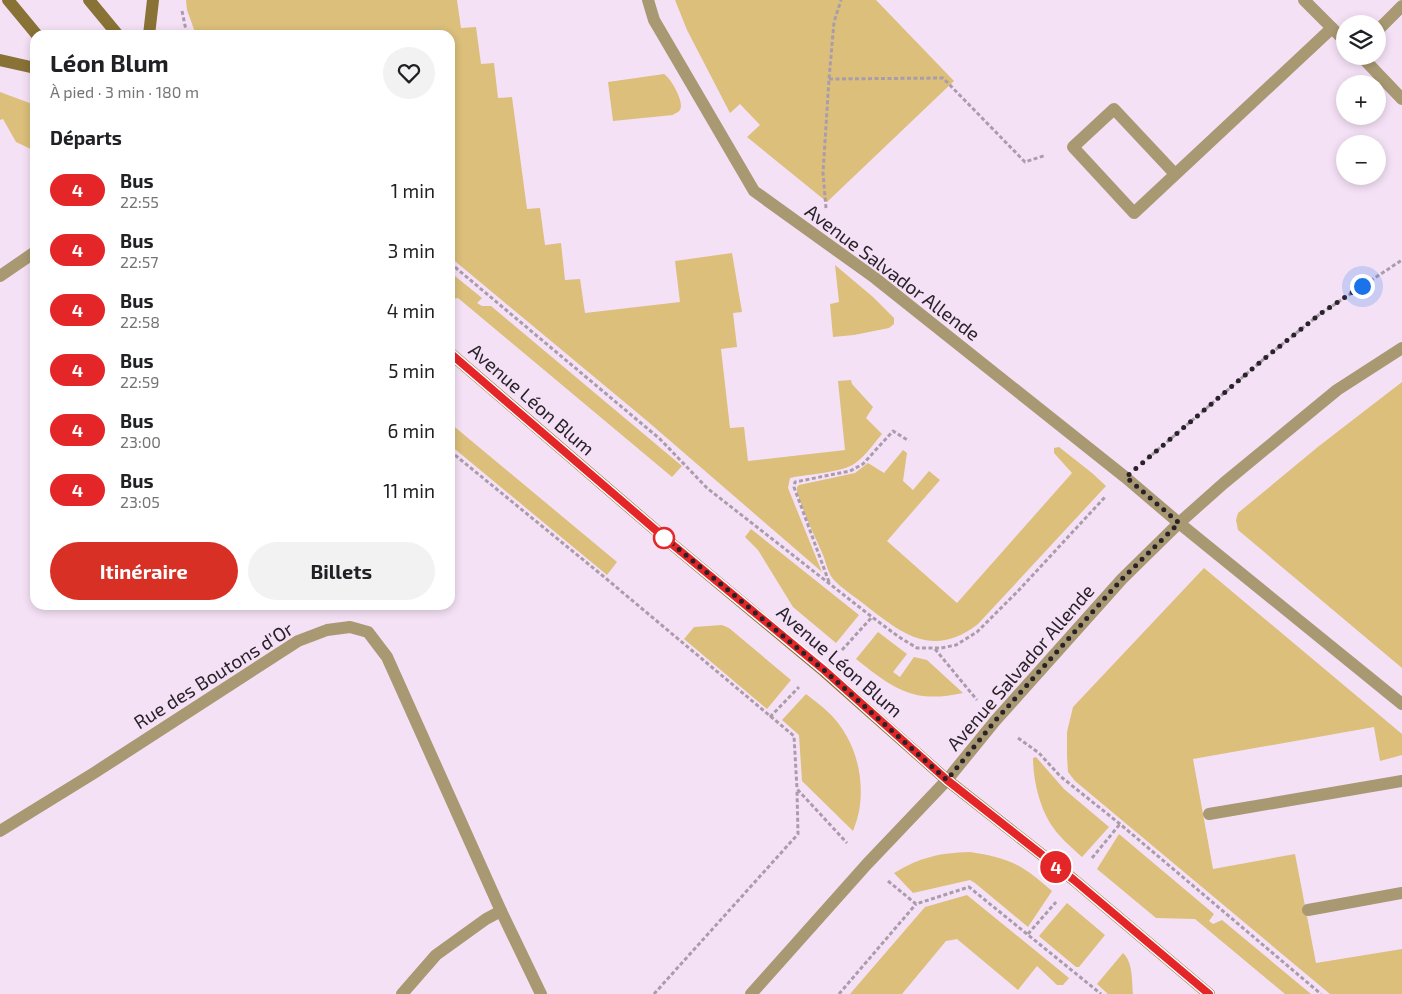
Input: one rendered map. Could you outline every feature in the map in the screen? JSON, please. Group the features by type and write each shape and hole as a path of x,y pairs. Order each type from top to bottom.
{"street":[{"path":"8,0 33,30"},
{"path":"89,0 114,30"},
{"path":"150,30 153,0"},
{"name":"Avenue Salvador Allende","path":"648,0 654,20 754,191 875,278 1126,477 1179,523"},
{"path":"1304,0 1336,32"},
{"path":"1386,22 1402,6"},
{"path":"1175,174 1114,109 1073,147 1134,213 1332,28"},
{"path":"0,60 30,67"},
{"path":"1370,65 1402,99"},
{"path":"0,276 30,255"},
{"name":"Avenue Salvador Allende","path":"751,994 867,864 947,780 995,721 1122,579 1179,523 1224,483 1337,390 1402,348"},
{"name":"Avenue Léon Blum","path":"455,356 673,545 824,670 947,780 1074,880 1209,994"},
{"path":"1179,523 1402,704"},
{"name":"Rue des Boutons d'Or","path":"0,831 298,642 327,630 350,627 368,632 387,657 501,912 541,994"},
{"path":"1209,814 1402,781"},
{"path":"1308,910 1402,894"},
{"path":"402,994 436,955 486,919 501,912"}],"path":[{"path":"829,245 823,173 834,22 841,0"},
{"path":"181,2 187,30"},
{"path":"829,78 943,78 1026,162 1073,147"},
{"path":"455,267 660,439 707,488 899,637 917,648 941,648 956,645 977,632 1100,501 1265,358 1320,314 1402,260"},
{"path":"829,583 794,487 795,482 850,471 863,464 893,431 909,441"},
{"path":"455,455 794,736 798,834 654,994"},
{"path":"934,648 995,721 1039,753 1060,776 1120,824 1321,994"},
{"path":"797,789 867,864 916,904"},
{"path":"839,994 916,904 969,887 1101,994"}],"shaded area":[{"path":"186,0 457,0 461,28 476,27 481,64 494,63 498,98 512,97 527,209 540,208 545,245 561,243 565,280 580,279 585,313 680,302 675,261 732,253 742,312 733,313 737,347 721,349 730,428 744,427 748,461 845,450 838,381 851,380 852,384 873,407 866,418 882,434 861,458 845,468 790,478 788,488 822,572 646,420 455,261 455,30 194,30 187,10"},
{"path":"675,0 876,0 954,81 827,202 747,137 760,125 740,104 730,113 687,30"},
{"path":"664,74 673,85 679,97 681,107 679,111 673,115 613,121 608,82"},
{"path":"0,92 30,103 30,149 16,142 3,119 0,120"},
{"path":"835,265 873,297 894,318 894,324 889,328 833,337 830,304 839,302"},
{"path":"455,276 482,298 477,303 482,306 491,306 682,466 672,477 458,298 455,298"},
{"path":"1402,382 1402,668 1238,530 1236,520 1238,513 1319,446"},
{"path":"455,427 617,562 607,575 455,449"},
{"path":"1059,447 1106,486 978,624 962,634 947,640 932,641 905,633 837,583 829,571 797,491 799,485 855,473 868,463 884,473 903,450 907,453 903,481 913,490 929,471 940,480 887,541 957,603 1072,473 1054,453 1054,448"},
{"path":"751,529 859,615 836,643 793,607 758,550 745,537"},
{"path":"1204,568 1402,734 1402,755 1380,761 1374,727 1193,759 1213,869 1295,854 1316,963 1402,949 1402,994 1330,994 1075,781 1068,772 1067,732 1073,707"},
{"path":"722,625 729,628 791,680 767,709 684,639 694,627"},
{"path":"878,632 907,654 893,672 900,677 914,657 927,660 963,693 931,697 917,695 893,686 882,679 856,659"},
{"path":"806,694 825,709 836,721 844,731 855,754 861,792 859,812 853,831 802,781 799,735 782,720"},
{"path":"1036,757 1064,789 1109,827 1082,857 1057,832 1046,816 1035,783 1033,758"},
{"path":"1119,834 1214,914 1209,921 1213,924 1222,920 1311,994 1285,994 1195,919 1156,918 1097,869"},
{"path":"970,852 1009,861 1023,868 1052,891 1028,927 970,880 913,893 894,873 930,857 949,853"},
{"path":"967,895 1069,978 1063,985 1057,985 1037,966 1018,990 957,939 946,941 902,994 850,994 925,907"},
{"path":"1067,903 1105,935 1079,967 1076,967 1039,936"},
{"path":"1123,953 1129,961 1133,994 1108,994 1097,984"}],"bus line":[{"name":"4","path":"455,357 673,545 824,670 947,780 1074,880 1209,994"}],"route":[{"path":"664,538 658,532 824,670 947,780 995,721 1122,579 1179,523 1126,477 1265,358 1320,314 1362,286"}]}
